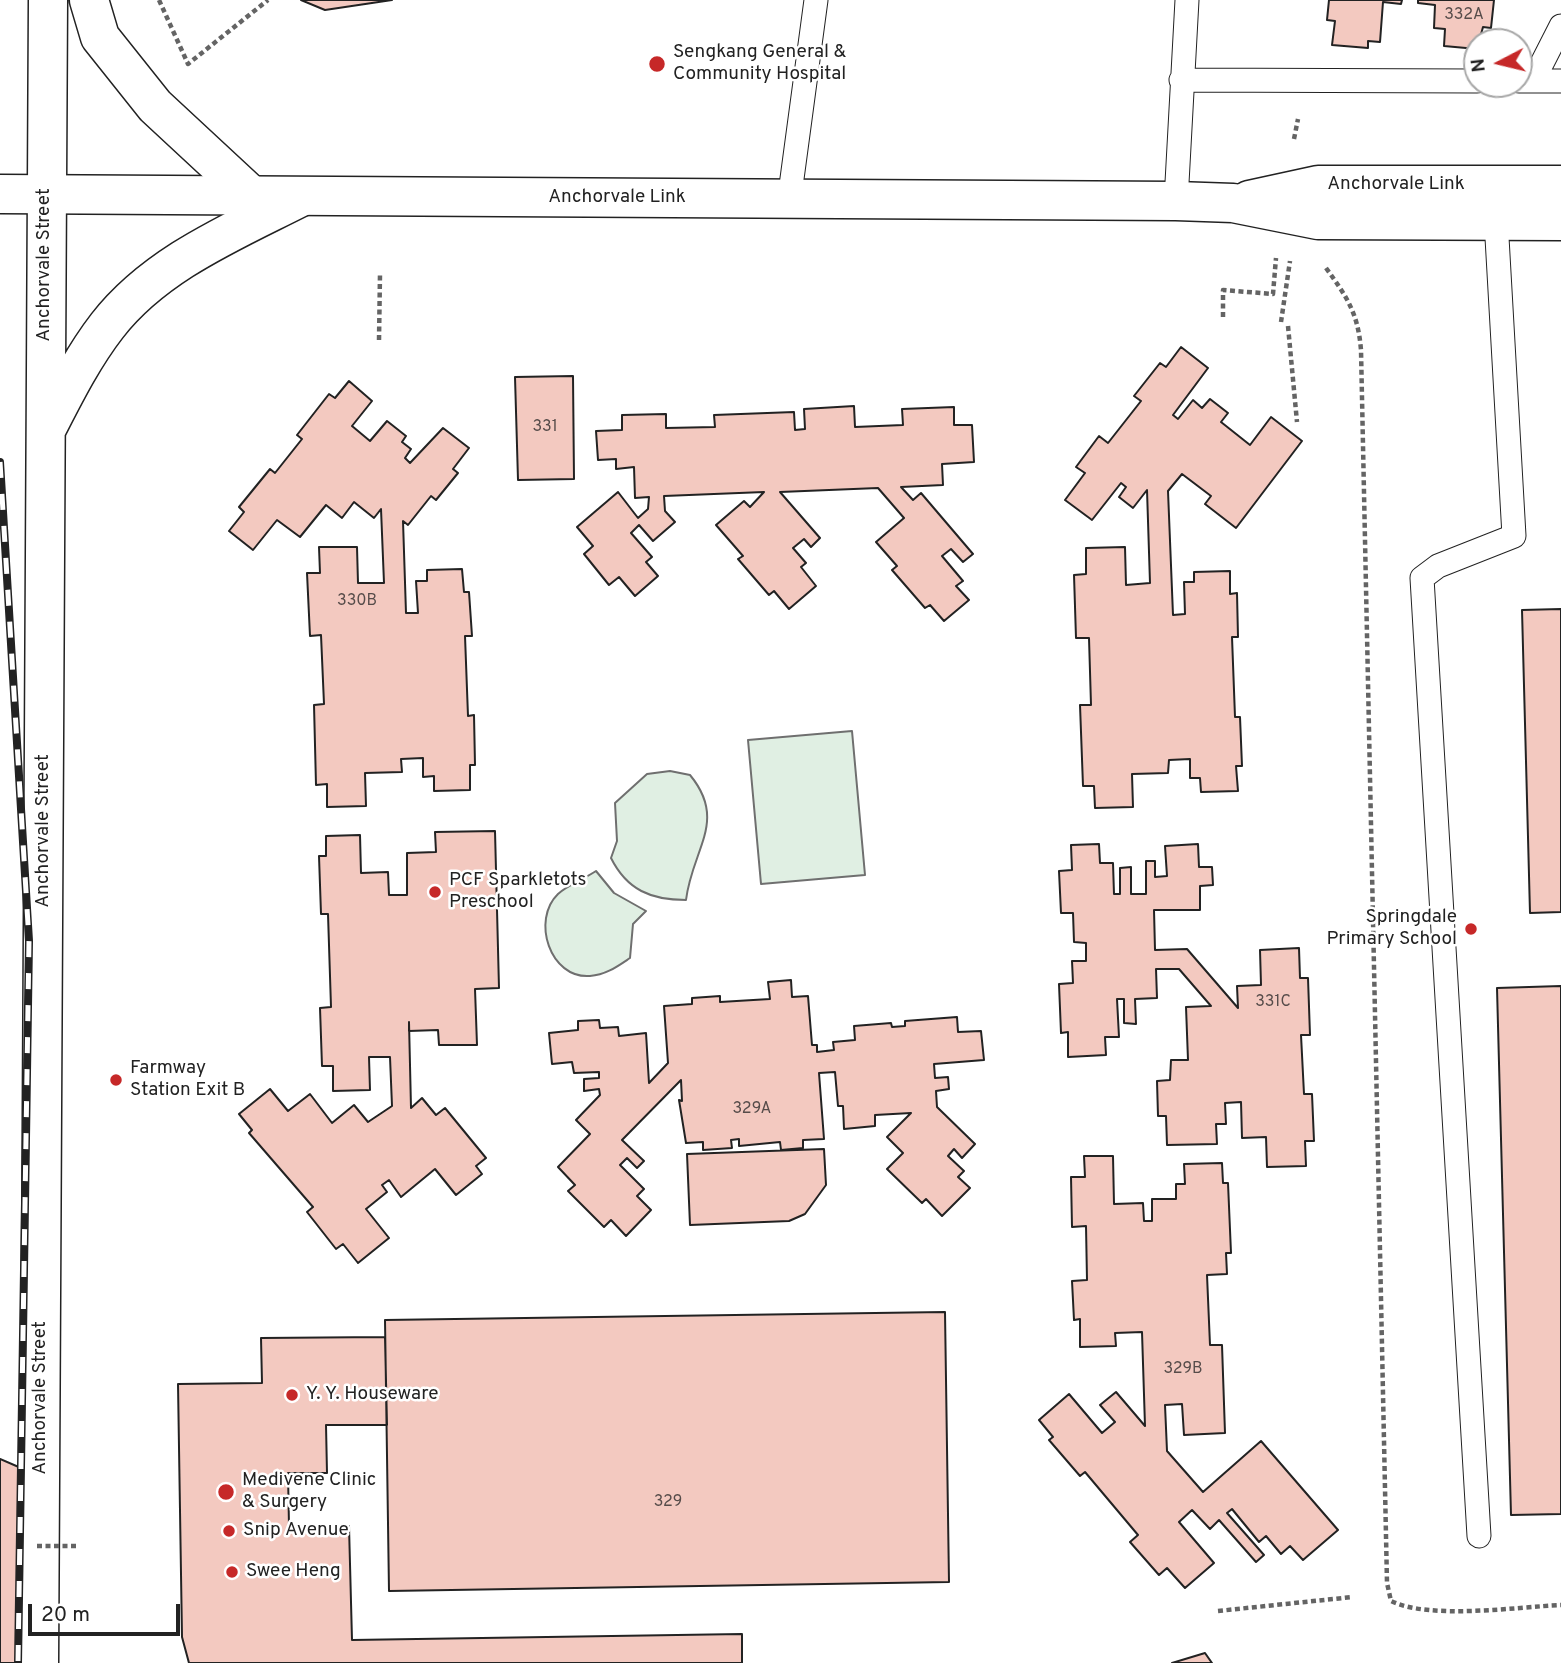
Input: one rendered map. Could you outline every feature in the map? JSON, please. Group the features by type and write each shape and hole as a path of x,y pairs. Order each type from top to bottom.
{"street":[{"name":"Anchorvale Street","path":"40,1663 48,0"},
{"path":"89,0 100,37 155,106 253,197"},
{"name":"Anchorvale Link","path":"1233,204 1318,184 1561,185"},
{"name":"Anchorvale Link","path":"0,194 789,201 1176,201 1233,204 1318,220 1561,221"},
{"path":"44,433 80,366 108,325 139,293 192,253 299,198"}],"lane":[{"path":"789,201 816,0"},
{"path":"1176,201 1187,0"},
{"path":"1533,70 1561,26"},
{"path":"1181,80 1463,81"},
{"path":"1533,81 1561,81"},
{"path":"1479,1536 1422,578 1438,566 1514,536 1496,220"}],"path":[{"path":"159,0 188,64 268,0"},
{"path":"1223,317 1223,290 1273,294 1276,256"},
{"path":"1325,266 1348,299 1359,322 1362,350 1387,1583 1391,1601 1405,1608 1428,1611 1561,1605"},
{"path":"1281,322 1289,267"},
{"path":"379,340 380,274"},
{"path":"1288,327 1297,422"},
{"path":"37,1546 79,1546"},
{"path":"1218,1611 1353,1597"}],"green space":[{"path":"852,731 865,875 761,884 748,740"},
{"path":"670,771 690,775 701,791 706,807 704,836 686,900 662,898 641,891 625,878 611,858 617,841 615,803 647,774"},
{"path":"596,871 614,893 646,911 633,924 630,958 612,970 590,976 576,974 564,968 555,958 549,946 546,918 550,905 558,894"}],"building":[{"path":"301,0 392,0 325,10"},
{"path":"1329,0 1402,0 1401,4 1383,2 1380,42 1368,41 1368,48 1332,45 1335,21 1327,20"},
{"path":"1418,0 1494,0 1491,28 1463,28 1463,48 1444,46 1445,29 1434,28 1435,5 1418,3"},
{"path":"1181,347 1208,368 1173,415 1178,419 1193,400 1202,408 1210,399 1228,413 1221,422 1250,445 1271,417 1302,441 1236,528 1205,504 1211,496 1182,474 1168,491 1173,615 1185,614 1184,582 1194,582 1194,572 1230,571 1230,594 1237,593 1238,637 1232,637 1235,717 1240,717 1242,766 1236,766 1238,791 1201,792 1200,778 1190,778 1190,759 1169,760 1168,773 1132,774 1133,807 1095,808 1094,786 1083,786 1080,705 1091,705 1089,638 1076,638 1074,575 1086,574 1086,548 1125,547 1126,585 1150,583 1147,490 1133,508 1119,497 1126,487 1121,483 1092,520 1065,500 1085,473 1076,467 1099,436 1108,443 1141,401 1134,396 1160,363 1166,367"},
{"path":"573,376 574,479 518,480 515,377"},
{"path":"349,381 372,401 352,426 370,441 387,421 406,436 402,442 411,449 405,458 410,463 443,428 469,448 453,469 458,473 436,500 431,496 408,525 403,521 406,613 418,613 416,581 427,581 427,570 462,569 464,592 469,592 472,636 465,636 468,716 474,715 475,765 470,765 470,790 434,791 434,776 423,777 423,758 401,759 402,772 365,773 366,806 327,807 327,784 316,785 314,705 324,704 321,635 310,636 307,573 320,573 319,547 357,547 358,583 384,583 381,509 374,518 354,502 342,518 326,505 300,537 277,520 253,550 229,531 244,512 239,507 270,469 275,473 302,439 297,435 329,394 335,398"},
{"path":"854,406 855,427 903,425 902,409 954,407 954,425 972,425 974,462 942,464 943,485 901,487 913,500 921,493 973,554 963,562 951,549 942,556 963,581 956,586 969,600 944,621 930,605 925,608 892,570 897,566 876,542 904,518 878,488 780,492 820,538 811,547 804,539 793,548 806,563 801,567 816,586 789,609 774,591 769,595 738,559 743,556 716,525 744,501 750,507 764,492 664,496 665,511 675,522 653,541 639,525 631,533 652,557 646,562 658,576 635,596 619,577 609,585 584,554 593,546 577,527 618,492 638,518 648,509 649,497 635,498 634,467 616,469 616,459 598,460 596,431 622,430 622,415 666,414 666,428 715,427 714,415 794,412 795,430 805,429 804,409"},
{"path":"1561,609 1561,912 1530,913 1522,610"},
{"path":"495,831 499,988 475,989 477,1045 439,1045 438,1030 409,1031 411,1108 422,1098 436,1115 445,1108 486,1158 476,1166 482,1174 456,1195 435,1169 401,1197 389,1180 382,1185 387,1192 366,1209 389,1238 358,1263 343,1244 336,1249 307,1212 313,1207 249,1133 252,1130 239,1114 270,1089 288,1111 310,1094 332,1123 354,1105 368,1122 392,1106 390,1057 369,1057 370,1090 333,1091 333,1066 322,1066 320,1008 331,1007 328,914 321,914 319,856 326,856 326,836 360,835 361,873 388,872 389,895 407,895 407,853 436,852 435,832"},
{"path":"1099,844 1100,863 1113,863 1114,894 1120,894 1120,868 1131,867 1131,894 1146,894 1146,861 1155,861 1155,877 1167,876 1165,846 1198,844 1199,867 1212,867 1213,885 1200,886 1200,910 1154,910 1155,950 1187,949 1238,1008 1237,986 1261,985 1260,950 1299,948 1300,978 1308,978 1310,1035 1301,1035 1304,1094 1312,1094 1314,1141 1305,1141 1306,1166 1267,1167 1266,1137 1242,1138 1241,1102 1225,1103 1226,1124 1216,1124 1217,1144 1167,1145 1166,1116 1158,1116 1157,1081 1170,1080 1171,1060 1188,1060 1186,1007 1211,1006 1179,969 1156,969 1157,998 1135,999 1136,1024 1124,1023 1124,999 1117,999 1119,1037 1105,1037 1106,1055 1068,1057 1068,1032 1061,1033 1059,984 1073,983 1072,961 1086,961 1086,943 1074,942 1073,913 1061,913 1059,871 1072,870 1071,845"},
{"path":"791,980 792,997 808,996 812,1045 817,1045 817,1052 834,1050 833,1042 855,1040 854,1026 891,1023 892,1027 905,1026 905,1021 957,1017 958,1032 981,1031 984,1060 934,1064 935,1078 948,1077 949,1089 936,1091 937,1107 975,1144 962,1158 954,1149 948,1156 964,1171 958,1177 970,1188 942,1216 926,1199 922,1203 887,1169 903,1153 887,1137 911,1113 875,1115 875,1126 844,1129 843,1106 838,1106 835,1072 819,1073 824,1139 803,1140 803,1148 781,1150 780,1142 739,1146 739,1139 731,1140 732,1148 703,1150 703,1142 686,1143 679,1100 682,1101 681,1080 622,1140 644,1161 637,1168 627,1158 620,1165 644,1189 637,1196 651,1210 626,1236 611,1220 604,1227 568,1191 575,1185 558,1167 590,1134 576,1120 600,1095 599,1089 584,1091 584,1079 599,1078 599,1072 574,1073 572,1062 552,1064 549,1033 578,1030 578,1021 599,1020 600,1028 618,1027 619,1036 646,1033 649,1083 668,1063 664,1006 692,1004 692,998 720,996 720,1002 770,999 768,982"},
{"path":"1561,986 1561,1514 1511,1515 1497,988"},
{"path":"824,1149 826,1185 805,1214 789,1221 690,1225 687,1154"},
{"path":"1084,1156 1113,1156 1114,1204 1143,1203 1144,1221 1152,1221 1152,1199 1176,1199 1176,1184 1185,1184 1184,1164 1222,1163 1223,1183 1228,1183 1231,1253 1226,1253 1227,1274 1207,1275 1210,1345 1222,1345 1225,1433 1184,1435 1182,1404 1165,1405 1167,1451 1203,1492 1261,1441 1338,1530 1303,1560 1290,1546 1281,1554 1266,1536 1259,1542 1232,1509 1227,1513 1264,1555 1256,1562 1219,1520 1210,1529 1192,1510 1179,1522 1214,1563 1185,1588 1167,1568 1159,1575 1130,1542 1138,1535 1085,1472 1080,1476 1049,1440 1053,1437 1039,1420 1069,1394 1102,1433 1115,1422 1100,1405 1116,1392 1145,1426 1142,1332 1115,1333 1116,1346 1080,1347 1080,1319 1074,1320 1072,1281 1087,1280 1086,1226 1072,1227 1071,1177 1085,1177"},
{"path":"945,1312 949,1582 389,1591 385,1320"},
{"path":"385,1337 387,1425 326,1425 327,1473 288,1473 289,1526 349,1526 352,1640 742,1634 742,1663 189,1663 182,1637 178,1384 262,1383 261,1338"},
{"path":"0,1459 21,1468 36,1500 37,1663 0,1663"},
{"path":"1205,1653 1212,1663 1172,1663"}],"railway":[{"path":"0,462 29,941 18,1663"}],"place":[{"name":"Sengkang General & Community Hospital","path":"657,64"},
{"name":"PCF Sparkletots Preschool","path":"435,892"},
{"name":"Springdale Primary School","path":"1471,929"},
{"name":"Farmway Station Exit B","path":"116,1080"},
{"name":"Y. Y. Houseware","path":"292,1395"},
{"name":"Medivene Clinic & Surgery","path":"226,1492"},
{"name":"Snip Avenue","path":"229,1531"},
{"name":"Swee Heng","path":"232,1572"}]}
